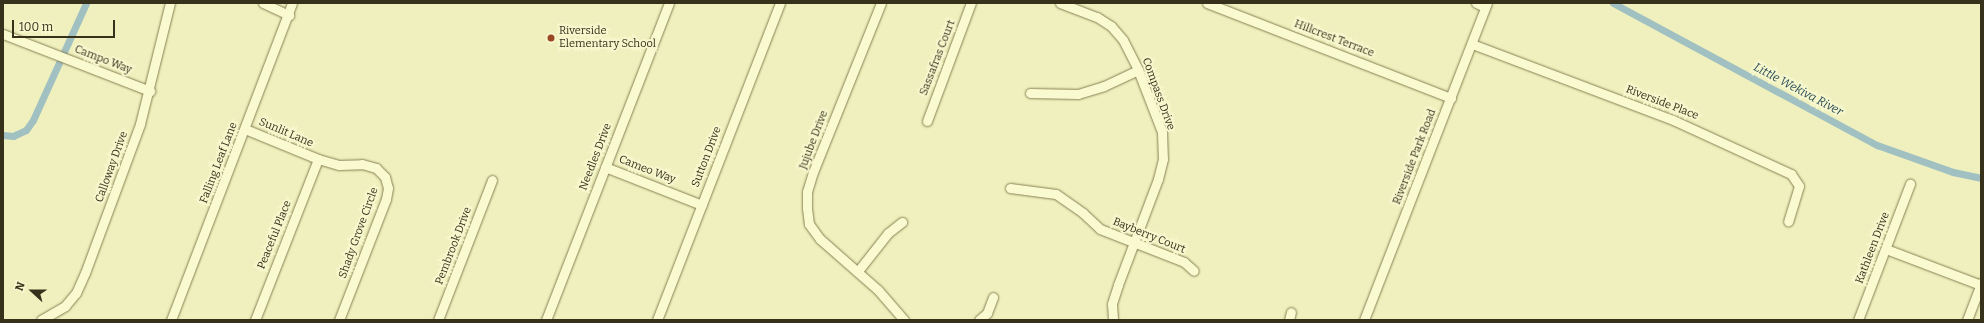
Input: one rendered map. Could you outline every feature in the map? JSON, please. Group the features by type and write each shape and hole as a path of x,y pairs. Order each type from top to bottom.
{"street":[{"name":"Calloway Drive","path":"41,320 65,306 79,286 140,124 150,91 170,3"},
{"path":"263,3 289,15"},
{"name":"Falling Leaf Lane","path":"171,320 289,15 292,3"},
{"name":"Needles Drive","path":"546,320 669,3"},
{"name":"Sutton Drive","path":"657,320 780,3"},
{"name":"Jujube Drive","path":"881,3 807,192 809,224 820,239 858,271 904,320"},
{"name":"Sassafras Court","path":"927,121 971,3"},
{"name":"Compass Drive","path":"1060,3 1097,18 1111,26 1124,40 1138,70 1162,132 1163,159 1158,179 1112,304 1113,320"},
{"name":"Hillcrest Terrace","path":"1208,3 1451,98"},
{"path":"1476,3 1486,5"},
{"name":"Riverside Park Road","path":"1364,320 1486,5"},
{"name":"Campo Way","path":"3,34 150,91"},
{"name":"Riverside Place","path":"1472,44 1673,120 1791,174 1799,186 1788,221"},
{"path":"1030,93 1078,94 1104,86 1138,70"},
{"name":"Sunlit Lane","path":"245,129 318,159"},
{"name":"Peaceful Place","path":"255,320 318,159"},
{"name":"Shady Grove Circle","path":"318,159 339,164 362,164 376,168 385,177 388,188 386,199 339,320"},
{"name":"Cameo Way","path":"605,167 702,205"},
{"name":"Pembrook Drive","path":"438,320 492,180"},
{"name":"Kathleen Drive","path":"1858,320 1910,184"},
{"name":"Bayberry Court","path":"1010,188 1056,194 1083,213 1100,229 1184,262 1194,271"},
{"path":"858,271 888,233 902,222"},
{"path":"1886,249 1981,284 1967,320"},
{"path":"979,320 986,313 993,297"}],"waterway":[{"name":"Little Wekiva River","path":"3,135 13,136 26,130 33,120 86,3"},
{"name":"Little Wekiva River","path":"1613,3 1877,145 1953,172 1981,178"}],"place":[{"name":"Riverside Elementary School","path":"551,38"}]}
